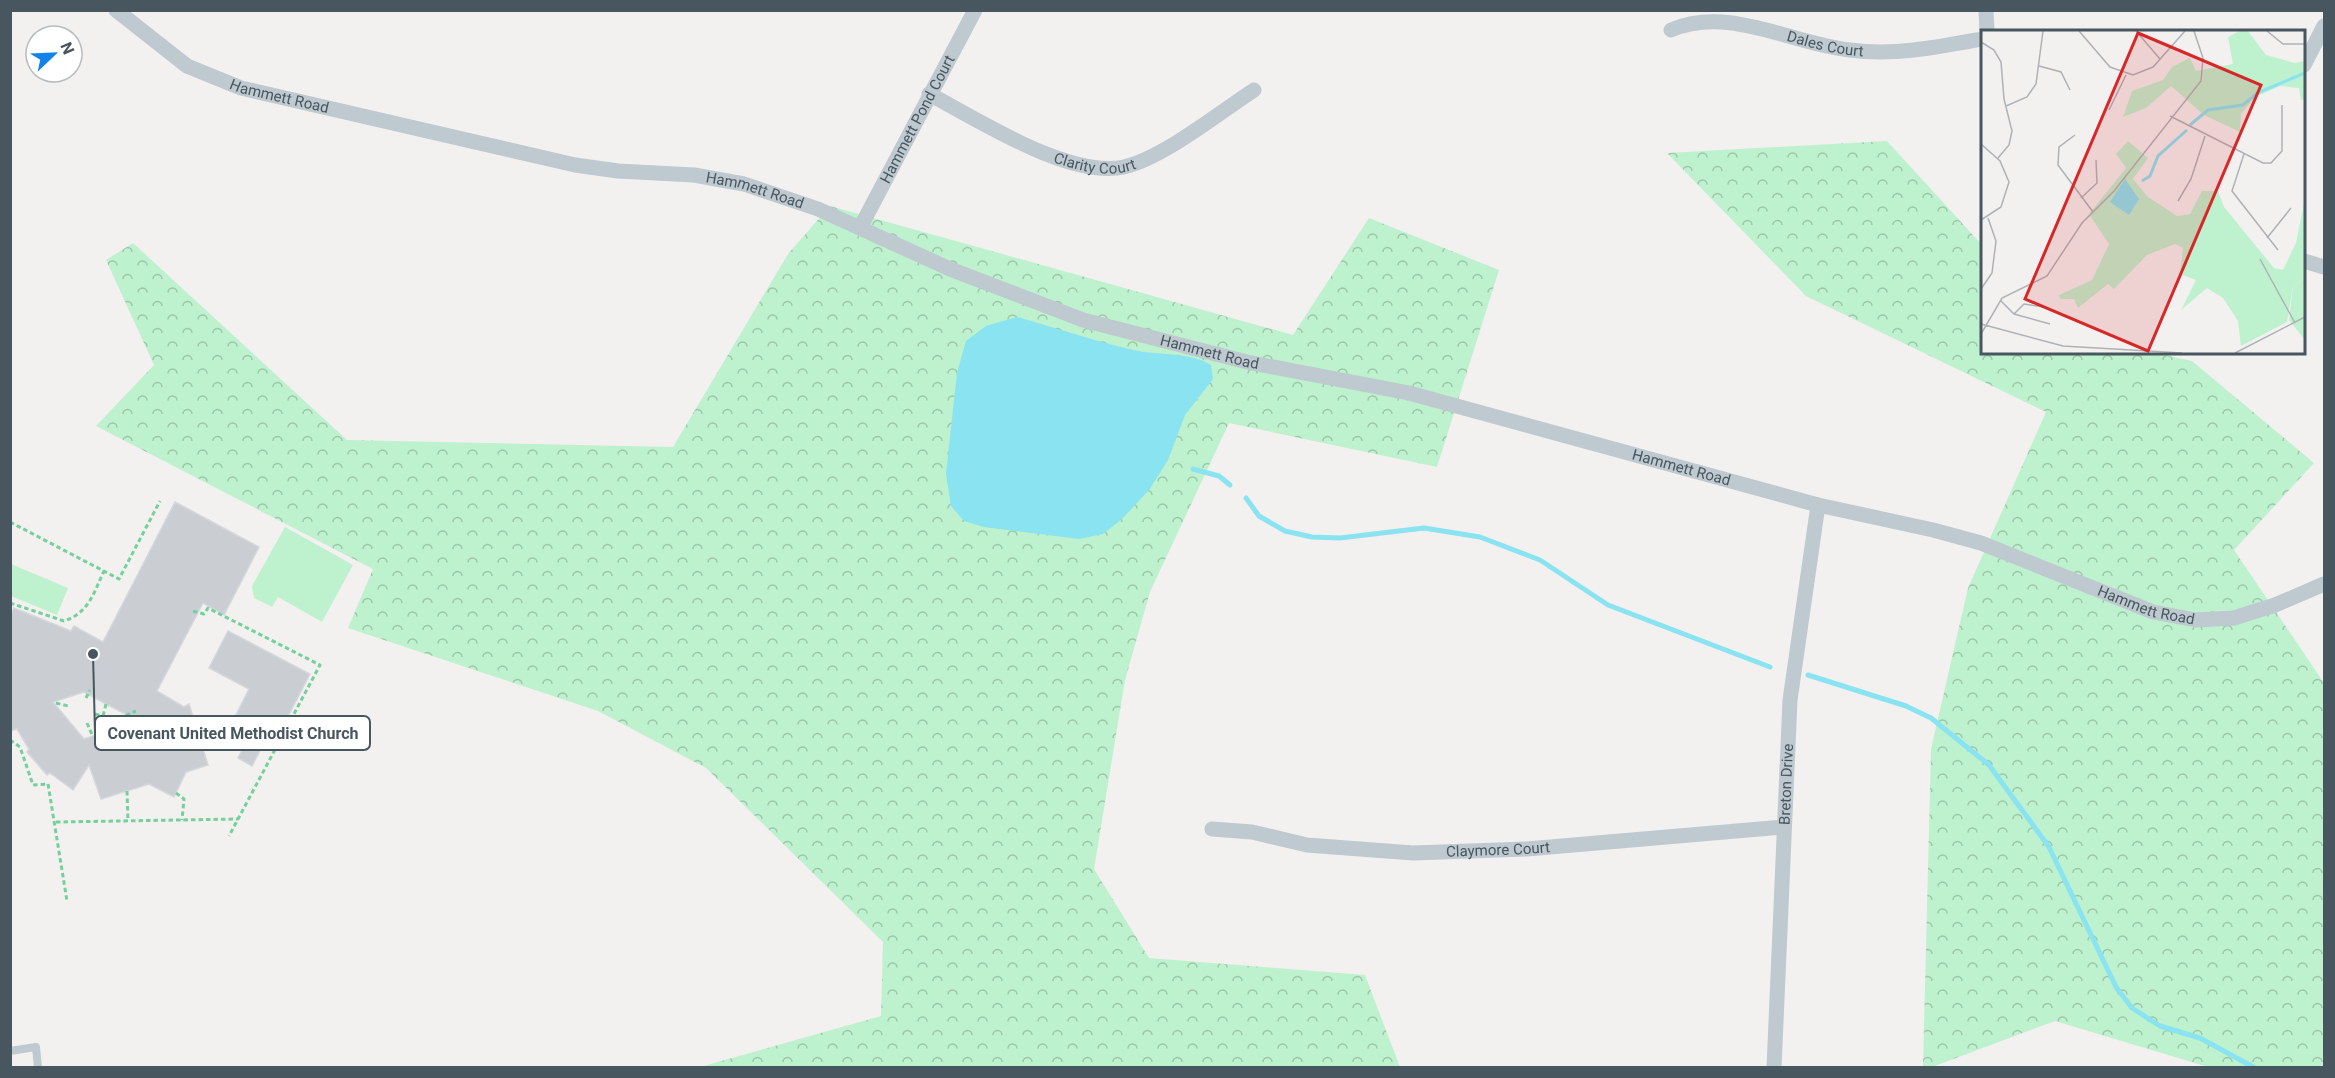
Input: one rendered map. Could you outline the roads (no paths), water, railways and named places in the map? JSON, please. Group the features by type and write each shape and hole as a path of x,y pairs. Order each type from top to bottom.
{"street":[{"name":"Hammett Road","path":"116,10 158,46 187,66 241,88 575,165 616,171 694,175 744,184 818,209 950,269 1083,320 1247,362 1409,393 1818,505 1981,543 2153,612 2181,618 2215,621 2234,618 2275,605 2325,584"},
{"name":"Hammett Pond Court","path":"860,228 975,10"},
{"path":"1986,10 1988,30"},
{"name":"Dales Court","path":"1671,30 1694,22 1726,22 1827,47 1875,52 1936,47 1981,39"},
{"path":"2305,63 2325,26"},
{"name":"Clarity Court","path":"929,94 1057,160 1094,170 1125,167 1158,153 1254,90"},
{"path":"2305,261 2325,267"},
{"name":"Breton Drive","path":"1774,1068 1790,700 1818,505"},
{"name":"Claymore Court","path":"1212,829 1252,832 1307,844 1413,854 1550,847 1784,827"}],"lane":[{"path":"10,1051 36,1047 38,1068"}],"water":[{"path":"1017,317 1138,351 1186,356 1211,365 1213,379 1185,415 1168,460 1149,490 1123,518 1103,534 1079,539 984,527 964,521 951,506 946,474 957,373 966,341 986,326"}],"waterway":[{"path":"1193,469 1219,476 1230,485"},
{"path":"1246,498 1259,516 1285,531 1312,537 1340,538 1424,528 1480,537 1540,560 1608,605 1770,667"},
{"path":"1808,675 1906,706 1931,718 1989,765 2049,847 2116,987 2132,1008 2160,1026 2200,1038 2255,1068"}],"place":[{"name":"Covenant United Methodist Church","path":"93,654"}]}
